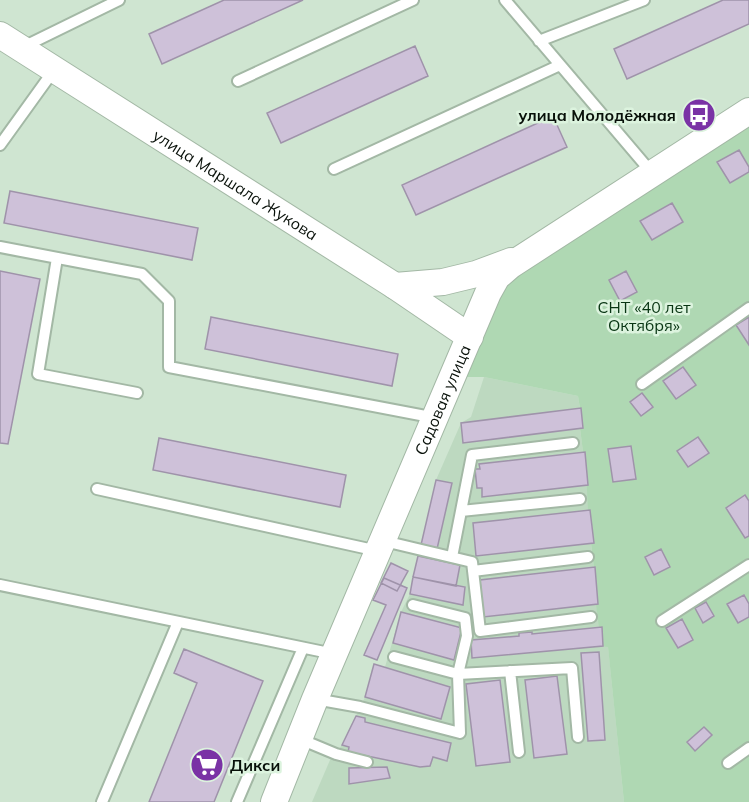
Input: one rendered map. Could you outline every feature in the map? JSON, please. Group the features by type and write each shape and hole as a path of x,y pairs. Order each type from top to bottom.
{"street":[{"name":"улица Маршала Жукова","path":"10,41 395,286 471,337"},
{"name":"Садовая улица","path":"274,802 315,699 488,293 497,277 522,257 749,111"},
{"path":"395,286 444,282 476,274 522,257"}],"lane":[{"path":"10,41 119,0"},
{"path":"238,81 413,0"},
{"path":"505,0 652,173"},
{"path":"539,40 644,0"},
{"path":"334,169 560,65"},
{"path":"0,145 54,70"},
{"path":"0,247 142,274 169,301 169,367 436,418"},
{"path":"57,258 38,374 137,393"},
{"path":"642,384 749,308"},
{"path":"452,557 472,455 573,443"},
{"path":"97,489 472,562 480,631 591,617"},
{"path":"461,511 580,499"},
{"path":"473,571 588,557"},
{"path":"662,621 749,565"},
{"path":"0,585 335,654"},
{"path":"315,699 360,707 460,733 458,674 467,636 465,618 413,606"},
{"path":"102,802 178,622"},
{"path":"237,802 303,648"},
{"path":"394,657 458,674 572,668 578,737"},
{"path":"510,671 519,752"},
{"path":"300,739 336,754 367,762"},
{"path":"728,764 749,748"}],"shaded area":[{"path":"484,377 578,396 594,543 591,544 597,604 608,646 624,802 312,802 330,760 342,745 365,697 374,664 385,667 401,612 410,594 436,480 461,423 471,417"}],"green space":[{"name":"СНТ «40 лет Октября»","path":"749,125 749,802 624,802 608,647 601,646 603,645 602,628 599,627 596,604 598,604 591,543 594,543 590,510 588,510 585,452 583,452 580,428 583,427 578,396 484,377 464,377 505,282"}],"building":[{"path":"224,0 303,0 162,64 149,34"},
{"path":"723,0 749,0 749,24 627,79 614,49"},
{"path":"415,46 428,76 281,143 267,113"},
{"path":"553,116 567,147 416,215 402,185"},
{"path":"739,150 749,167 749,172 730,183 717,162"},
{"path":"10,191 198,228 192,260 4,223"},
{"path":"672,203 683,222 652,240 640,221"},
{"path":"0,271 40,279 8,444 0,443"},
{"path":"626,271 637,292 620,301 609,280"},
{"path":"211,317 398,354 392,386 205,349"},
{"path":"749,317 749,345 736,325"},
{"path":"683,367 696,385 676,399 663,381"},
{"path":"642,393 653,407 641,416 630,402"},
{"path":"581,408 583,428 463,443 461,423"},
{"path":"698,437 709,453 688,467 677,451"},
{"path":"159,438 346,475 340,507 153,470"},
{"path":"631,446 636,479 613,482 608,449"},
{"path":"585,452 588,485 482,497 482,488 477,488 475,469 480,469 479,464"},
{"path":"436,480 452,483 437,549 421,545"},
{"path":"745,495 749,501 749,536 745,538 726,508"},
{"path":"590,510 594,543 476,556 473,523"},
{"path":"661,549 670,567 654,575 645,557"},
{"path":"418,556 460,565 456,586 413,577"},
{"path":"391,563 408,571 397,591 381,583"},
{"path":"595,567 598,604 483,617 480,580"},
{"path":"413,577 465,587 463,605 410,594"},
{"path":"384,578 407,588 377,660 364,655 386,605 373,600"},
{"path":"744,595 749,604 749,617 738,623 727,604"},
{"path":"706,602 714,616 703,623 695,608"},
{"path":"401,612 462,628 454,660 393,643"},
{"path":"682,619 693,640 678,648 666,628"},
{"path":"602,627 603,646 472,658 471,640 519,636 519,633 532,632 532,634"},
{"path":"184,649 263,681 214,802 149,802 197,683 174,673"},
{"path":"599,652 605,740 588,741 581,653"},
{"path":"374,664 450,687 441,719 365,697"},
{"path":"557,676 567,754 534,758 525,680"},
{"path":"500,680 510,762 476,766 466,684"},
{"path":"356,716 365,718 365,722 451,743 447,761 433,757 430,766 420,767 348,752 349,747 342,745"},
{"path":"704,727 712,735 695,751 687,742"},
{"path":"387,767 390,778 349,784 349,768"}],"place":[{"name":"улица Молодёжная","path":"699,115"},
{"name":"Дикси","path":"207,765"}]}
